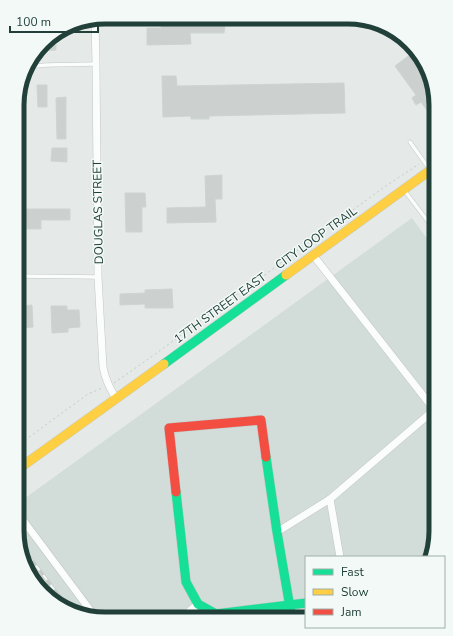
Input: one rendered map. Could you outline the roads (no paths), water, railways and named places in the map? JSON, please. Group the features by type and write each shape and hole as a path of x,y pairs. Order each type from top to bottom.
{"street":[{"name":"DOUGLAS STREET","path":"95,25 98,277 103,367 104,376 108,386 116,399"},
{"name":"17TH STREET EAST","path":"24,465 429,171"},
{"path":"313,255 429,403"},
{"path":"277,532 330,500 429,416"},
{"path":"212,612 198,604 186,582 169,428 261,420 277,532 291,612"},
{"path":"330,500 340,556"},
{"path":"24,521 90,610"},
{"path":"231,612 305,603"},
{"path":"188,612 198,604"}],"lane":[{"path":"34,66 96,64"},
{"path":"410,142 423,161 429,165"},
{"path":"404,189 429,223"},
{"path":"24,276 98,277"}],"railway":[{"path":"28,555 61,599"}]}
